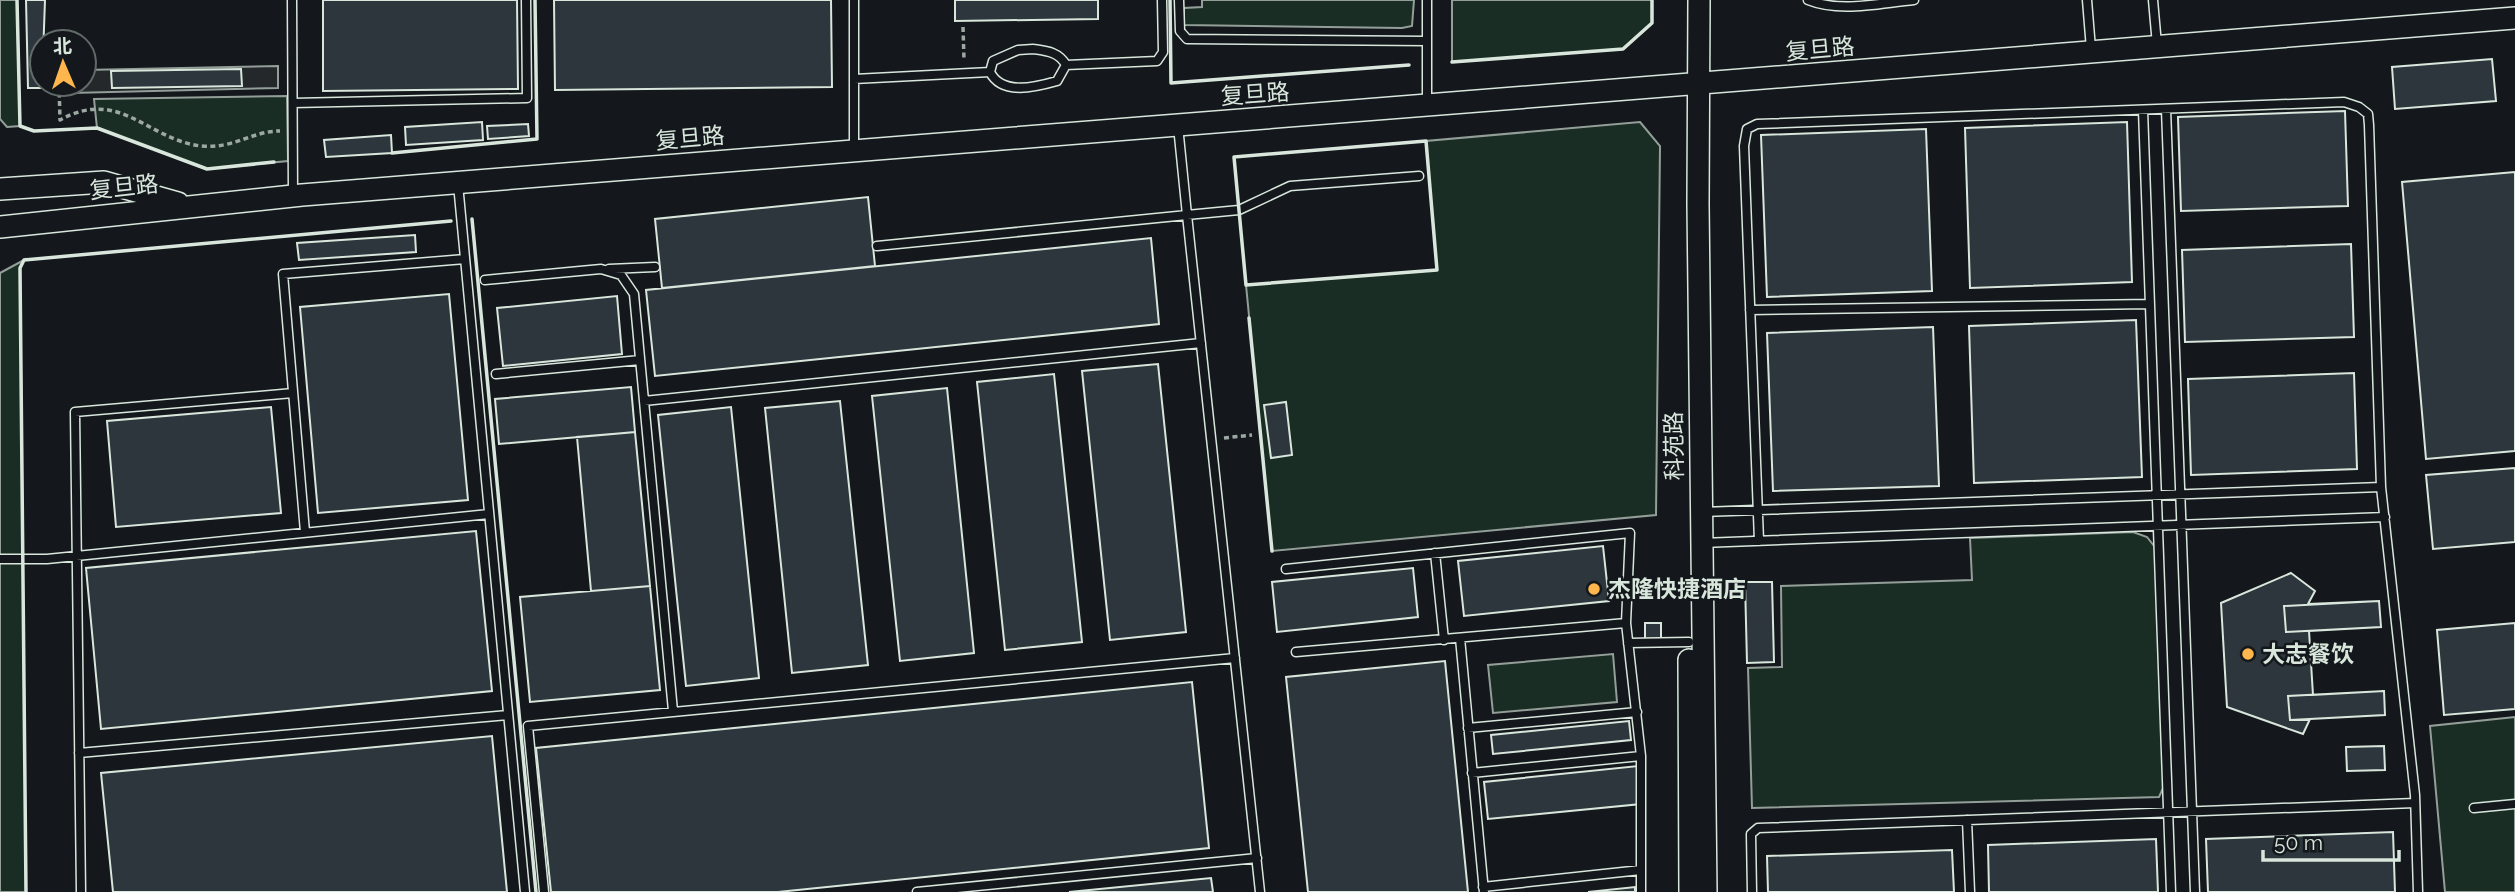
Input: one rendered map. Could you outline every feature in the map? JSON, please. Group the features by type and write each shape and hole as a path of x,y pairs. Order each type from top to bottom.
{"street":[{"name":"科苑路","path":"1686,0 1692,86 1702,512 1706,892"},
{"name":"科苑路","path":"1690,892 1692,86 1699,0"},
{"name":"复旦路","path":"0,227 293,196 2515,18"},
{"path":"0,188 104,181 190,207"}],"lane":[{"path":"292,0 293,196"},
{"path":"293,103 527,98 526,0"},
{"path":"854,0 854,152"},
{"path":"1066,65 1157,61 1163,52 1162,0"},
{"path":"1179,0 1180,31 1187,39 1427,41"},
{"path":"1427,0 1427,107"},
{"path":"1808,0 1825,6 1913,0"},
{"path":"2087,0 2091,53"},
{"path":"2153,0 2157,48"},
{"path":"1018,50 1050,51 1062,57 1066,65 1058,80 1026,87 1003,85 994,81 990,72 993,61 1018,50"},
{"path":"854,79 990,72"},
{"path":"1759,541 1744,146 1747,129 1758,124 2344,102 2359,107 2368,114 2381,487 2415,803 2418,892"},
{"path":"2166,109 2194,892"},
{"path":"2143,110 2171,892"},
{"path":"1178,127 1260,892"},
{"path":"877,246 1238,210 1290,186 1419,176"},
{"path":"458,183 524,892"},
{"path":"305,532 283,274 465,259"},
{"path":"485,280 601,269 655,267"},
{"path":"601,269 621,275 634,294 673,711"},
{"path":"1750,310 2150,304"},
{"path":"644,401 1201,343"},
{"path":"496,374 640,360"},
{"path":"81,892 75,412 293,393"},
{"path":"1702,512 2381,487"},
{"path":"0,559 75,555 489,514"},
{"path":"1702,543 2385,517"},
{"path":"1286,569 1630,533 1626,623 1641,756 1641,892"},
{"path":"1435,553 1444,640"},
{"path":"1296,652 1626,623"},
{"path":"1460,638 1484,890 1641,870"},
{"path":"1628,643 1689,642"},
{"path":"544,892 528,726 1235,658"},
{"path":"1468,728 1637,712"},
{"path":"79,753 508,715"},
{"path":"1472,773 1641,756"},
{"path":"1752,892 1751,834 1758,828 2415,803"},
{"path":"2474,808 2515,804"},
{"path":"1967,820 1970,892"},
{"path":"917,892 1257,858"}],"path":[{"path":"963,27 964,73"},
{"path":"59,98 60,120 77,111 99,107 183,141 217,146 243,142 270,131 293,131"},
{"path":"1211,440 1252,435"}],"green space":[{"path":"0,0 17,0 20,126 7,127 0,119"},
{"path":"1202,0 1414,0 1412,26 1402,28 1184,25 1184,8 1202,7"},
{"path":"1452,0 1652,0 1652,23 1623,49 1452,62"},
{"path":"287,96 288,161 207,169 97,128 94,99"},
{"path":"1640,122 1660,146 1656,515 1272,551 1246,285 1437,270 1426,141"},
{"path":"24,260 20,268 26,892 0,892 0,273"},
{"path":"2133,532 2147,537 2158,551 2164,786 2159,797 1752,808 1748,668 1782,667 1781,586 1972,580 1970,538"},
{"path":"1613,654 1617,702 1493,713 1488,665"},
{"path":"2515,717 2515,892 2445,892 2430,726"}],"shaded area":[{"path":"278,66 278,88 98,92 98,70"}],"building":[{"path":"26,0 45,0 44,28 28,28 28,88"},
{"path":"323,0 517,0 518,89 323,91"},
{"path":"554,0 831,0 832,87 555,90"},
{"path":"955,0 1098,0 1098,19 955,21"},
{"path":"2492,59 2496,101 2395,109 2392,67"},
{"path":"241,69 242,86 112,88 111,71"},
{"path":"2345,111 2348,206 2181,211 2178,117"},
{"path":"482,122 483,140 406,145 405,127"},
{"path":"2127,122 2132,282 1970,288 1965,128"},
{"path":"528,124 529,136 488,139 487,126"},
{"path":"1926,129 1932,291 1767,297 1761,135"},
{"path":"391,135 392,153 326,157 324,140"},
{"path":"2515,172 2515,451 2426,459 2402,182"},
{"path":"868,197 875,266 662,288 655,219"},
{"path":"415,235 416,252 299,260 297,243"},
{"path":"1151,238 1159,324 655,376 646,290"},
{"path":"2351,244 2354,337 2185,342 2182,250"},
{"path":"449,294 468,500 318,513 300,307"},
{"path":"617,296 622,354 503,366 497,308"},
{"path":"2136,320 2142,477 1974,483 1969,326"},
{"path":"1933,327 1939,486 1773,491 1767,333"},
{"path":"1158,364 1186,632 1110,640 1082,371"},
{"path":"2354,373 2357,469 2191,475 2188,379"},
{"path":"1054,374 1082,642 1005,650 977,382"},
{"path":"631,387 635,432 499,444 495,399"},
{"path":"947,388 974,653 900,661 872,396"},
{"path":"840,401 868,665 792,673 765,408"},
{"path":"1286,402 1292,455 1271,458 1264,405"},
{"path":"271,407 281,513 116,527 107,421"},
{"path":"731,407 759,678 686,686 658,415"},
{"path":"635,432 650,586 591,591 577,437"},
{"path":"2515,468 2515,542 2433,549 2426,475"},
{"path":"476,531 492,691 101,729 86,568"},
{"path":"1603,546 1609,601 1464,616 1458,561"},
{"path":"1413,568 1418,617 1277,632 1272,582"},
{"path":"2291,573 2315,591 2308,604 2379,601 2381,627 2309,631 2313,695 2384,691 2385,715 2310,719 2303,734 2227,707 2221,603"},
{"path":"1745,582 1772,582 1774,662 1747,663"},
{"path":"650,586 660,690 530,702 520,597"},
{"path":"2379,601 2381,627 2286,632 2284,606"},
{"path":"1645,623 1661,623 1661,639 1645,640"},
{"path":"2515,623 2515,709 2444,715 2437,630"},
{"path":"1445,661 1468,892 1308,892 1286,677"},
{"path":"1192,682 1209,848 778,892 551,892 536,748"},
{"path":"2384,691 2385,715 2290,720 2288,696"},
{"path":"1629,721 1631,740 1493,754 1491,735"},
{"path":"492,736 507,892 113,892 101,773"},
{"path":"2384,746 2385,770 2347,771 2346,747"},
{"path":"1638,766 1641,804 1488,819 1484,782"},
{"path":"2393,832 2395,892 2208,892 2206,839"},
{"path":"2156,839 2158,892 1989,892 1988,845"},
{"path":"1952,850 1954,892 1768,892 1767,856"},
{"path":"1211,878 1213,892 1069,892"},
{"path":"1635,887 1635,892 1588,892"}],"wall":[{"path":"17,0 20,126 34,131 97,128 207,169 274,162"},
{"path":"392,153 537,139 535,0"},
{"path":"1170,0 1171,83 1409,65"},
{"path":"1452,62 1623,49 1652,23 1652,0"},
{"path":"1426,141 1437,270 1246,285 1234,157 1426,141"},
{"path":"472,219 536,892"},
{"path":"26,892 20,268 24,260 451,221"},
{"path":"1249,318 1272,551"}],"place":[{"name":"杰隆快捷酒店","path":"1594,589"},
{"name":"大志餐饮","path":"2248,654"}]}
